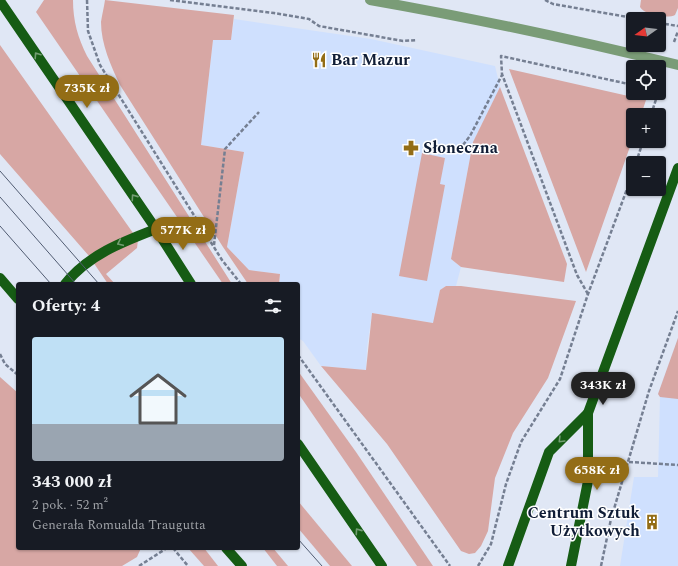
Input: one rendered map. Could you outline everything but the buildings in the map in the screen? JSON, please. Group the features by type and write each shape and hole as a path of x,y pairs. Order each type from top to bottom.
{"main road":[{"path":"0,1 156,229 190,282"},
{"path":"571,566 588,481 588,413 678,168"},
{"path":"67,282 82,265 118,243 156,229"},
{"path":"0,278 16,297"},
{"path":"508,566 549,452 588,413"},
{"path":"300,447 382,566"},
{"path":"228,550 242,566"}],"street":[{"path":"370,0 412,7 612,49 678,65"}],"path":[{"path":"87,0 88,31 100,65 213,246 239,282"},
{"path":"170,0 274,13 309,19 320,26 403,41 417,40"},
{"path":"545,0 553,4 626,17"},
{"path":"666,23 678,26"},
{"path":"672,46 678,31"},
{"path":"384,41 385,37"},
{"path":"588,294 577,275 502,74 501,56 626,83"},
{"path":"463,146 470,136 502,74"},
{"path":"213,246 225,149 259,112"},
{"path":"478,566 491,544 506,484 522,442 560,379 588,294 626,192"},
{"path":"600,566 611,519 649,391 678,311"},
{"path":"0,354 6,364 16,373"},
{"path":"300,358 450,566"},
{"path":"0,362 6,364"},
{"path":"629,462 678,465"},
{"path":"139,566 164,550"},
{"path":"174,550 188,566"}],"shaded area":[{"path":"44,0 73,0 77,29 87,56 231,282 222,282 36,12"},
{"path":"105,0 234,15 231,40 213,40 201,145 244,152 227,247 249,270 280,274 279,282 247,282 120,85 110,63 105,47 101,30"},
{"path":"641,0 678,0 678,8 675,15 667,17 666,12 646,12 640,7"},
{"path":"234,19 371,39 495,66 500,87 473,142 451,259 461,267 456,286 446,286 440,290 434,323 372,313 367,348 366,370 321,366 303,341 300,339 300,282 279,282 280,274 249,270 227,247 244,152 201,145 213,40 231,40"},
{"path":"0,45 138,240 137,248 106,274 113,282 107,282 89,256 0,154"},
{"path":"509,69 626,95 626,100 646,100 643,108 626,108 626,148 629,148 586,272"},
{"path":"500,87 567,264 564,282 461,267 451,259 473,142"},
{"path":"422,153 445,158 440,184 445,185 427,281 399,276"},
{"path":"446,286 461,286 576,301 548,378 513,433 495,478 488,531 481,546 475,553 469,554 461,551 387,444 321,366 366,370 372,313 433,323 440,290"},
{"name":"Centrum Sztuk Użytkowych","path":"678,338 678,566 620,566 634,477 658,477 660,397 658,394"},
{"path":"678,338 678,399 660,397 658,394"},
{"path":"300,374 356,452 433,566 417,566 300,396"},
{"path":"0,377 16,391 16,550 140,550 137,557 122,566 0,566"},
{"path":"300,503 352,566 330,566 300,530"},
{"path":"190,550 206,550 218,566 204,566"},
{"path":"265,550 275,550 288,566 277,566"}],"tram line":[{"path":"0,171 97,282"},
{"path":"0,197 74,282"},
{"path":"0,226 49,282"},
{"path":"300,541 322,566"}],"place":[{"name":"Bar Mazur","path":"319,60"},
{"name":"Słoneczna","path":"411,148"},
{"name":"Centrum Sztuk Użytkowych","path":"652,522"}]}
